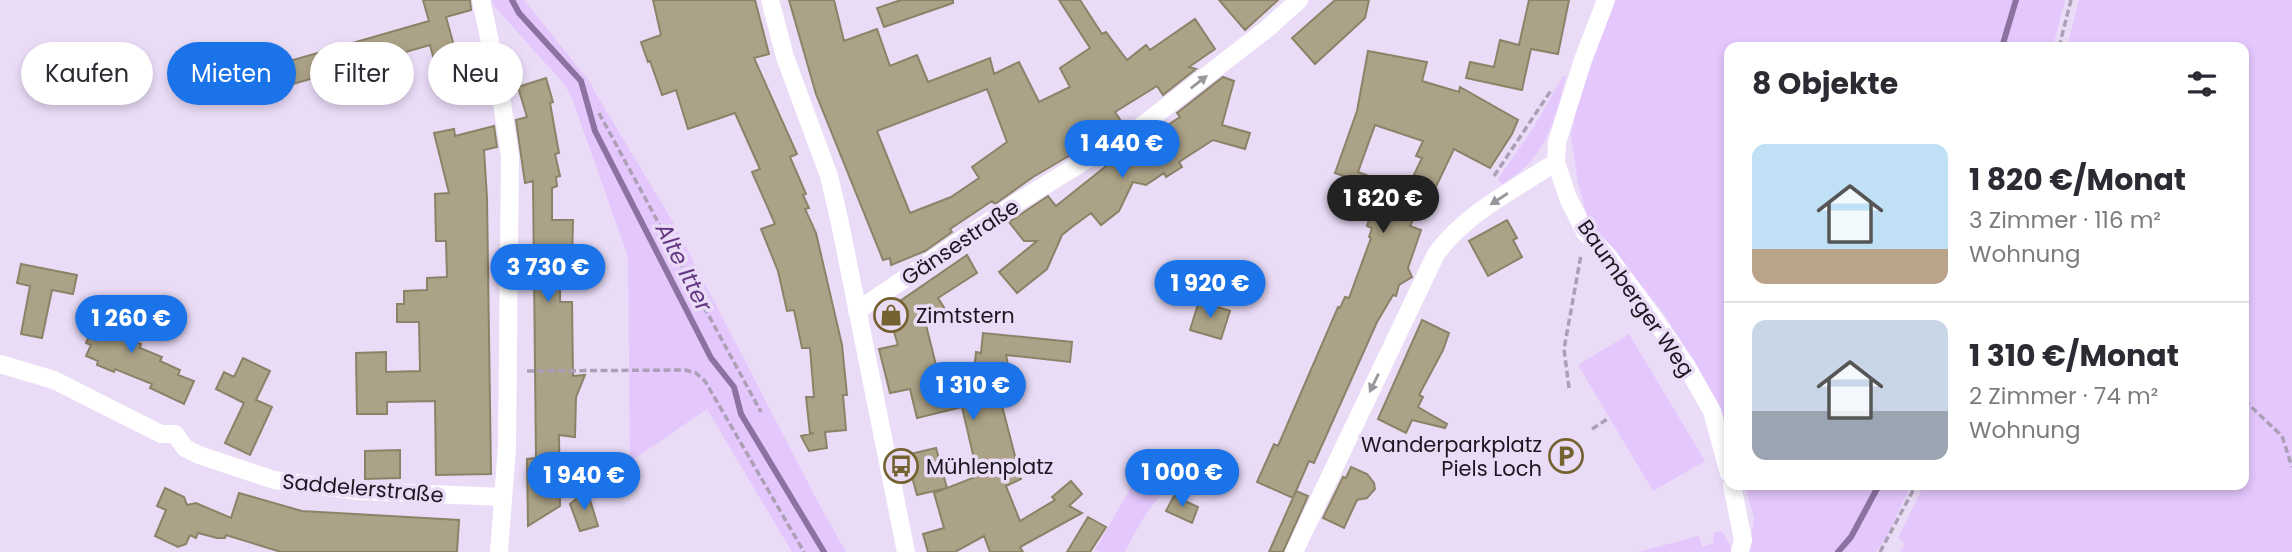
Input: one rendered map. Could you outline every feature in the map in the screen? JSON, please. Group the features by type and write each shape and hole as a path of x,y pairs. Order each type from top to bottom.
{"street":[{"path":"481,0 499,84 510,156 507,447 499,552"},
{"path":"770,0 785,57 829,176 906,552"},
{"name":"Gänsestraße","path":"858,311 1016,203 1140,127 1268,28 1299,0"},
{"path":"1294,552 1436,254 1449,235 1556,162 1557,142 1583,60 1606,0"},
{"name":"Baumberger Weg","path":"1556,162 1585,232 1608,256 1686,365 1712,411 1724,455"},
{"name":"Saddelerstraße","path":"0,365 54,380 162,434 175,433 186,448 199,455 274,480 359,491 503,497"},
{"path":"1733,490 1742,540 1740,552"}],"path":[{"path":"2060,42 2071,0"},
{"path":"1488,207 1492,180 1555,85"},
{"path":"599,113 761,412"},
{"path":"1569,388 1564,349 1585,232"},
{"path":"508,371 685,370 696,373 705,381 804,552"},
{"path":"2249,405 2282,436 2292,467"},
{"path":"1592,429 1609,418"},
{"path":"1880,552 1913,490"}],"shaded area":[{"path":"492,0 524,0 593,86 673,222 846,552 792,552 707,409 630,462 628,257 565,85 494,6"},
{"path":"1611,0 2065,0 2054,42 1724,42 1724,421 1694,362 1664,314 1615,252 1591,228 1578,184 1571,135 1579,96"},
{"path":"2079,0 2292,0 2292,552 1900,552 1905,544 1898,538 1922,490 2249,490 2249,42 2068,42"},
{"path":"1563,76 1566,76 1557,111 1543,145 1525,167 1502,185 1498,179 1533,128"},
{"path":"1629,334 1705,461 1653,491 1578,365"},
{"path":"1153,449 1203,465 1159,498 1142,520 1125,552 1095,550"},
{"path":"1746,490 1909,490 1887,536 1876,552 1749,552 1754,518"},
{"path":"1722,531 1731,547 1730,552 1638,552 1699,536 1702,547 1713,543 1714,532"}],"building":[{"path":"423,0 470,0 471,10 446,17 453,42 428,42 428,46 414,50 414,42 356,42 429,21"},
{"path":"653,0 755,0 769,54 754,58 797,154 790,157 806,194 803,195 809,208 805,209 816,233 842,345 847,395 843,395 846,430 825,432 827,448 809,451 801,436 810,434 806,397 814,397 810,348 802,348 794,310 787,311 778,271 761,229 775,224 752,172 760,169 735,113 688,129 676,90 662,95 641,42 661,35"},
{"path":"789,0 834,0 844,41 877,29 890,66 917,55 928,82 990,58 994,74 1019,62 1039,102 1070,87 1060,68 1090,48 1059,0 1080,0 1102,34 1106,32 1127,60 1146,45 1150,50 1195,19 1215,49 1189,67 1196,69 1163,95 1157,86 1115,112 1123,124 1033,177 995,204 992,201 950,229 952,232 925,251 891,265 890,258 883,260 816,94","holes":["987,89 1007,142 972,167 979,178 951,197 910,213 877,131"]},
{"path":"901,0 953,0 953,3 884,27 877,8"},
{"path":"1219,0 1278,0 1245,30"},
{"path":"1335,0 1369,0 1365,18 1315,64 1292,38"},
{"path":"1529,0 1569,0 1558,54 1531,49 1522,90 1466,78 1470,62 1494,67 1500,40 1519,45"},
{"path":"1368,51 1427,62 1422,81 1459,92 1460,87 1518,120 1490,168 1454,149 1433,193 1427,190 1410,226 1421,230 1408,268 1412,277 1399,285 1396,296 1393,295 1377,322 1314,463 1309,461 1293,498 1257,482 1274,444 1278,446 1338,307 1340,308 1345,297 1349,298 1371,238 1372,228 1367,226 1375,202 1397,210 1422,158 1416,156 1423,141 1375,125 1358,172 1369,176 1363,195 1346,190 1350,178 1335,173 1357,111"},
{"path":"310,55 310,79 296,83 296,59"},
{"path":"1223,77 1234,81 1222,125 1250,133 1245,149 1213,140 1179,162 1182,167 1166,177 1164,173 1146,185 1133,182 1119,211 1101,225 1091,213 1062,235 1047,269 1017,293 999,272 1037,241 1024,241 1009,222 1048,196 1056,206 1135,143 1137,145 1180,117 1177,113"},
{"path":"546,78 553,102 550,103 559,153 555,154 560,176 556,177 557,186 552,188 552,220 573,220 572,260 560,260 560,302 572,302 573,376 585,375 576,397 575,437 559,435 560,506 528,526 527,459 536,458 533,181 525,183 516,120 527,117 523,104 523,85"},
{"path":"494,126 497,147 484,150 491,474 436,475 435,401 387,402 387,414 357,414 356,353 386,352 386,372 420,371 419,322 397,322 397,304 404,304 404,291 427,290 427,278 447,277 446,241 436,241 435,194 449,193 434,133 454,129 455,136"},
{"path":"1507,220 1517,238 1513,240 1522,257 1488,276 1469,241"},
{"path":"967,255 977,273 938,298 945,309 926,325 942,389 973,382 976,352 981,353 983,333 1072,342 1070,362 1006,355 1015,399 1001,402 1021,479 1006,486 1020,521 1055,500 1052,497 1071,481 1082,494 1069,506 1082,513 1020,547 1023,552 990,552 984,536 955,552 928,552 923,534 944,528 934,493 978,476 962,407 917,418 910,389 890,393 879,349 898,345 887,310"},
{"path":"21,264 77,275 73,294 52,290 42,338 21,334 30,286 17,283"},
{"path":"1199,301 1230,311 1221,339 1190,330"},
{"path":"91,303 121,316 118,323 133,330 129,339 141,344 140,348 162,357 160,361 180,370 178,375 194,381 184,404 150,388 152,384 97,365 98,361 86,356 91,345 86,343 93,326 83,322"},
{"path":"1422,320 1449,333 1419,395 1423,397 1418,407 1447,424 1445,428 1412,420 1406,433 1378,419"},
{"path":"243,358 270,371 256,400 272,407 250,455 225,443 244,403 216,389 224,372 234,377"},
{"path":"936,448 947,488 917,495 906,455"},
{"path":"400,450 400,478 365,479 365,451"},
{"path":"1351,467 1367,474 1375,489 1367,498 1357,500 1344,528 1323,518 1343,477 1346,478"},
{"path":"165,488 184,497 187,505 196,503 231,518 239,493 302,511 459,520 457,552 281,552 226,535 225,538 217,538 198,533 196,538 190,535 186,544 178,547 155,536 166,510 157,506"},
{"path":"587,490 598,526 580,531 570,504"},
{"path":"1296,491 1308,496 1283,552 1269,552"},
{"path":"1174,496 1198,507 1192,523 1166,511"},
{"path":"1088,517 1106,527 1090,552 1067,552"}],"waterway":[{"name":"Alte Itter","path":"512,0 519,13 581,81 595,131 711,358 734,387 741,414 824,552"},
{"path":"2003,42 2016,0"},
{"path":"1838,552 1851,537 1876,490"}],"place":[{"name":"Zimtstern","path":"891,315"},
{"name":"Wanderparkplatz Piels Loch","path":"1566,456"},
{"name":"Mühlenplatz","path":"901,466"}]}
